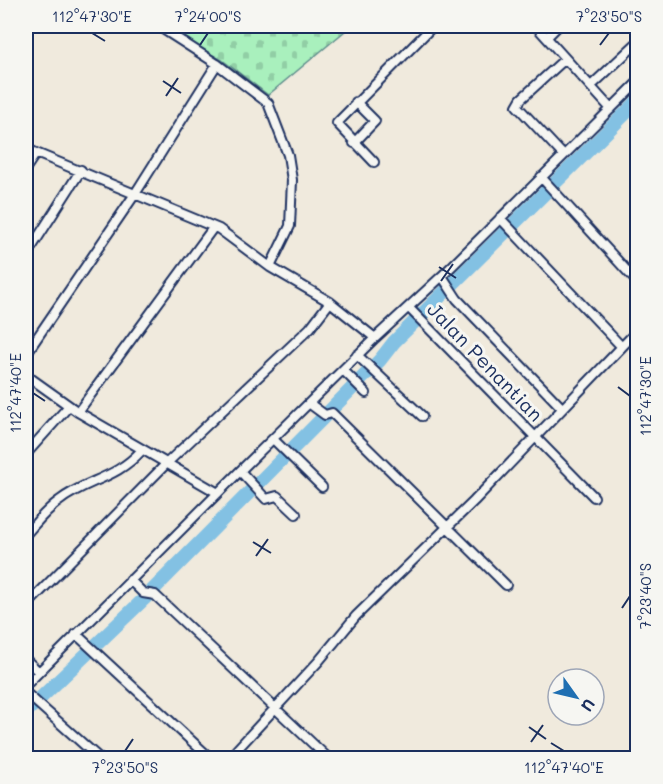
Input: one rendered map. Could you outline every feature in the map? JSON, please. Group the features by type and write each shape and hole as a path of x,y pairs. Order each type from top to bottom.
{"street":[{"path":"158,26 217,64 268,103 288,155 292,180 290,226 270,267"},
{"path":"374,162 337,123 433,26"},
{"path":"536,26 608,105"},
{"path":"547,37 558,26"},
{"path":"591,86 638,42"},
{"path":"561,152 517,106 565,59"},
{"path":"26,354 135,194 217,64"},
{"path":"26,685 357,355 410,308 541,177 561,152 608,105 638,82"},
{"path":"354,143 375,121 356,102"},
{"path":"26,148 219,229 270,267 330,302 375,338"},
{"path":"26,168 36,153"},
{"path":"26,256 81,170"},
{"path":"541,177 638,283"},
{"path":"500,218 621,346"},
{"path":"78,412 213,228"},
{"path":"442,276 451,286 457,299 562,408"},
{"path":"26,606 168,462 310,328 330,302"},
{"name":"Jalan Penantian","path":"410,308 594,497"},
{"path":"229,759 277,710 356,616 449,528 537,439 562,408 638,330"},
{"path":"357,355 422,416"},
{"path":"343,370 366,393"},
{"path":"26,375 68,407 142,450 168,462 218,493"},
{"path":"310,404 323,414 332,413 506,585"},
{"path":"26,454 68,407"},
{"path":"273,439 322,487"},
{"path":"26,534 58,501 117,472 142,450"},
{"path":"240,471 266,499 277,496 296,514"},
{"path":"130,580 277,710 328,759"},
{"path":"76,634 210,759"},
{"path":"26,660 39,672"},
{"path":"29,696 99,759"}],"green space":[{"path":"192,26 351,26 268,95 222,60 182,39"}],"waterway":[{"path":"26,712 144,599 380,360 394,342 638,101"}]}
